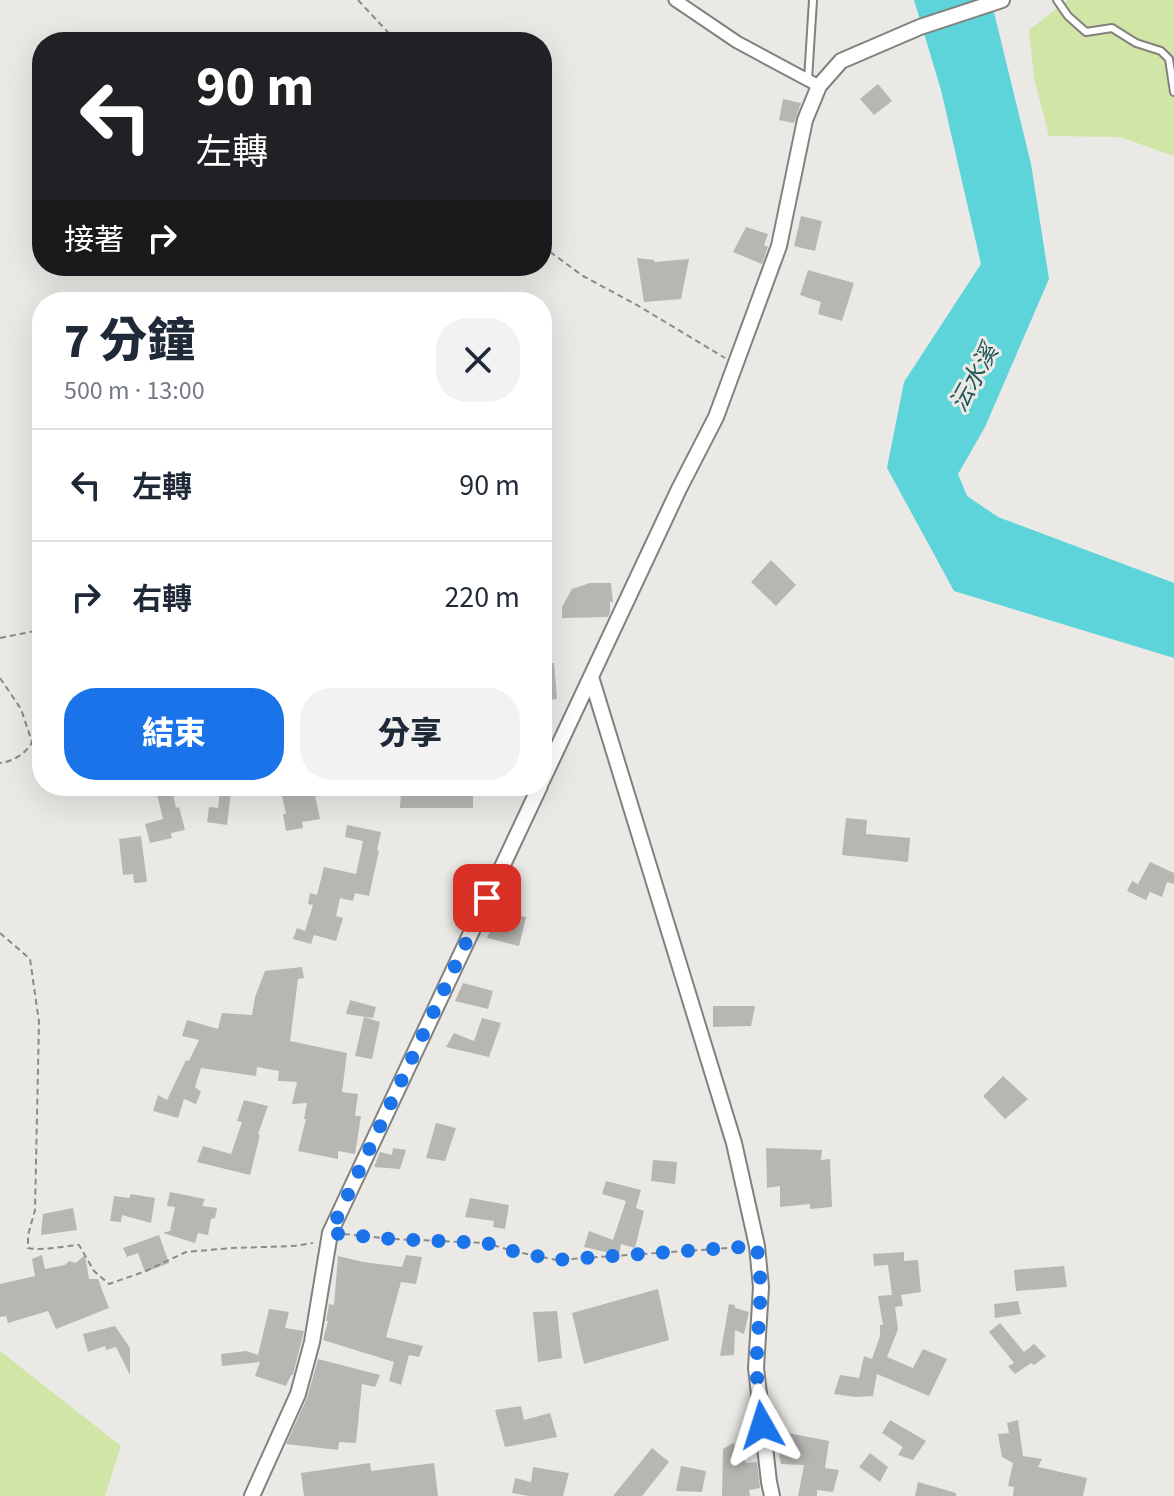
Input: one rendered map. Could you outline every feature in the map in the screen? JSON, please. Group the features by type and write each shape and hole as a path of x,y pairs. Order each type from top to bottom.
{"street":[{"path":"675,0 737,42 814,83"},
{"path":"552,760 716,417 779,246 814,83 841,61 920,27 1002,0"},
{"path":"591,677 734,1143 757,1246 761,1287 756,1368 772,1496"},
{"path":"252,1496 298,1394 312,1342 330,1233 535,796"}],"lane":[{"path":"813,0 814,83"},
{"path":"1057,0 1068,16 1086,32 1112,28 1136,43 1161,51 1169,59 1174,92"}],"path":[{"path":"358,0 388,32"},
{"path":"552,253 583,276 735,364"},
{"path":"0,638 32,632"},
{"path":"0,678 21,709 32,742 29,750 0,763"},
{"path":"0,933 30,959 39,1022 35,1210 28,1248 39,1250 79,1245 94,1271 109,1284 186,1252 294,1246 313,1243 330,1233 486,1243 556,1260 757,1246"}],"green space":[{"path":"1068,0 1174,0 1174,156 1120,137 1049,136 1034,78 1029,30"},
{"path":"0,1351 121,1446 105,1496 0,1496"}],"water":[{"name":"沄水溪","path":"914,0 991,0 1031,164 1049,279 985,427 958,474 967,496 998,517 1174,583 1174,658 954,591 887,468 904,382 981,264 941,90"}],"building":[{"path":"878,84 892,101 874,115 860,99"},
{"path":"783,99 801,103 794,123 779,120"},
{"path":"801,216 822,221 815,251 794,246"},
{"path":"746,227 768,234 764,245 768,247 762,264 733,252"},
{"path":"637,258 654,262 689,259 681,299 644,302"},
{"path":"808,270 854,283 842,321 818,314 821,302 800,295"},
{"path":"771,560 796,585 776,606 751,582"},
{"path":"590,583 611,583 613,602 610,602 608,617 562,618 562,607 572,589"},
{"path":"552,663 557,699 552,700"},
{"path":"157,796 173,796 185,830 171,833 172,838 150,843 145,824 163,819"},
{"path":"219,796 231,796 227,825 207,822 209,807 218,808"},
{"path":"282,796 315,796 320,819 302,822 303,828 286,831 283,814 286,814"},
{"path":"401,796 473,796 473,808 400,808"},
{"path":"846,818 867,820 866,834 910,838 908,862 842,855"},
{"path":"347,825 381,832 369,896 355,893 353,901 340,898 336,916 343,918 336,941 314,935 311,944 293,939 297,928 305,931 313,905 308,904 310,893 317,895 324,867 356,874 363,841 345,837"},
{"path":"141,836 147,882 134,883 133,874 123,875 119,839"},
{"path":"1150,862 1174,873 1174,884 1167,882 1162,897 1150,892 1146,900 1127,891 1132,881 1138,884"},
{"path":"498,912 526,917 519,946 487,938"},
{"path":"302,967 304,978 298,979 290,1041 347,1053 342,1092 358,1094 355,1116 361,1116 355,1154 338,1151 338,1159 298,1151 307,1103 292,1104 297,1082 278,1081 279,1071 257,1067 256,1076 201,1068 195,1087 201,1092 196,1104 184,1099 178,1118 153,1111 158,1095 167,1100 199,1040 182,1036 187,1020 218,1029 222,1013 252,1015 265,971"},
{"path":"463,983 493,991 488,1009 455,1001"},
{"path":"350,1000 376,1007 373,1018 346,1014"},
{"path":"713,1006 755,1006 751,1026 713,1027"},
{"path":"364,1017 380,1022 372,1059 355,1056"},
{"path":"482,1018 501,1023 489,1057 446,1047 454,1033 474,1041"},
{"path":"1003,1076 1028,1099 1005,1119 983,1096"},
{"path":"244,1100 268,1106 258,1134 250,1175 197,1162 203,1146 231,1154 242,1122 237,1121"},
{"path":"436,1123 456,1128 445,1161 426,1158"},
{"path":"393,1148 406,1150 400,1169 374,1167 380,1152 392,1155"},
{"path":"766,1148 822,1150 821,1160 830,1159 832,1207 810,1209 810,1204 780,1207 780,1186 767,1188"},
{"path":"653,1160 677,1162 675,1184 651,1181"},
{"path":"606,1181 641,1190 636,1208 644,1211 635,1248 621,1244 619,1255 584,1247 589,1231 613,1240 626,1201 602,1194"},
{"path":"170,1192 205,1199 202,1206 217,1208 208,1235 198,1233 195,1243 163,1233 172,1230 175,1207 167,1206"},
{"path":"131,1194 155,1198 151,1223 122,1215 121,1222 110,1221 114,1196 129,1198"},
{"path":"470,1198 509,1205 505,1229 493,1227 494,1221 465,1217"},
{"path":"73,1208 77,1230 41,1235 43,1214"},
{"path":"159,1235 169,1263 145,1272 138,1253 127,1257 123,1248"},
{"path":"904,1252 904,1261 918,1260 921,1292 901,1295 903,1306 895,1307 898,1329 887,1357 913,1368 923,1349 947,1359 929,1396 877,1374 873,1396 834,1394 840,1375 859,1378 864,1356 872,1359 880,1336 880,1325 883,1325 878,1296 892,1295 888,1265 874,1266 873,1254"},
{"path":"42,1255 45,1269 65,1265 69,1261 76,1263 85,1255 89,1279 98,1279 109,1308 56,1329 48,1311 8,1323 6,1316 0,1317 0,1284 35,1276 32,1259"},
{"path":"406,1255 422,1257 416,1284 401,1282 386,1337 423,1346 419,1357 409,1355 401,1385 389,1381 394,1362 323,1340 329,1304 334,1305 338,1256 402,1267"},
{"path":"1064,1266 1067,1287 1016,1291 1014,1270"},
{"path":"658,1289 669,1340 584,1364 572,1313"},
{"path":"1018,1301 1021,1314 995,1318 994,1304"},
{"path":"729,1304 749,1312 744,1334 735,1330 734,1355 720,1356"},
{"path":"269,1309 289,1312 285,1328 304,1331 293,1375 286,1386 255,1376 260,1362 222,1366 221,1354 246,1351 258,1355"},
{"path":"557,1311 562,1358 538,1362 533,1312"},
{"path":"1000,1323 1024,1352 1034,1344 1046,1356 1015,1374 1008,1366 1014,1363 989,1332"},
{"path":"115,1326 130,1348 130,1375 116,1347 106,1350 105,1346 88,1352 83,1334"},
{"path":"318,1359 380,1375 375,1387 362,1384 356,1443 339,1442 338,1450 286,1444 307,1398"},
{"path":"521,1406 524,1420 550,1413 557,1437 505,1447 495,1410"},
{"path":"890,1420 926,1441 913,1460 898,1455 903,1447 882,1433"},
{"path":"1018,1420 1023,1456 1042,1459 1038,1467 1087,1478 1083,1496 1013,1496 1014,1487 1008,1486 1013,1463 1002,1457 998,1434 1009,1433 1007,1423"},
{"path":"788,1433 829,1441 825,1468 839,1470 833,1492 817,1490 817,1496 798,1496 804,1465 781,1464 778,1449 787,1450"},
{"path":"733,1443 746,1463 757,1462 760,1488 749,1490 750,1496 722,1496 723,1449"},
{"path":"652,1448 669,1462 642,1496 613,1496"},
{"path":"870,1453 888,1467 880,1482 859,1467"},
{"path":"370,1463 371,1471 434,1463 438,1496 304,1496 301,1473"},
{"path":"681,1466 706,1471 702,1492 676,1491"},
{"path":"533,1467 569,1473 563,1496 512,1493 515,1478 531,1482"},
{"path":"918,1482 956,1493 956,1496 915,1496"}],"route":[{"path":"487,898 330,1233 486,1243 556,1260 757,1246 761,1287 756,1368 762,1425"}]}
